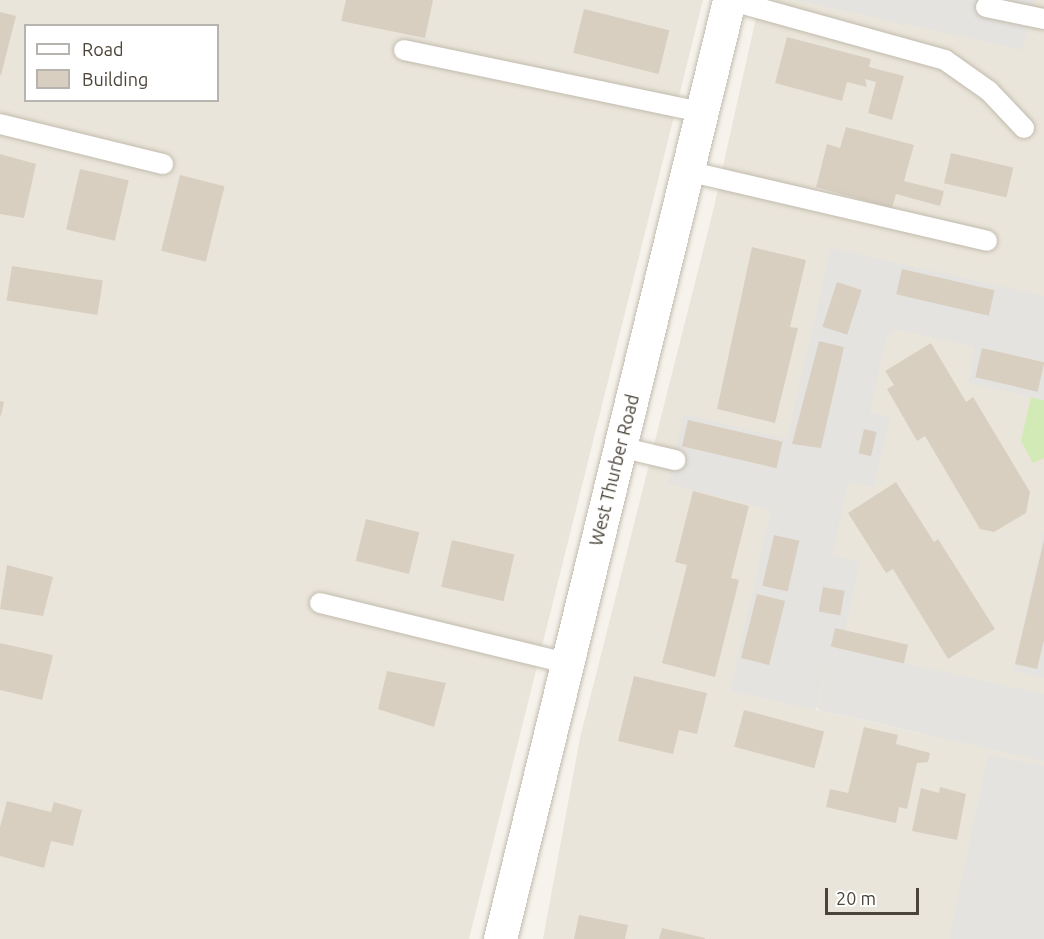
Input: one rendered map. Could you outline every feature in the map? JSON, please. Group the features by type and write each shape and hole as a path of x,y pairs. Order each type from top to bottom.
{"street":[{"name":"West Thurber Road","path":"500,939 729,0"}],"lane":[{"path":"729,0 945,60 989,91 1024,128"},
{"path":"986,7 1044,19"},
{"path":"404,50 701,112"},
{"path":"0,124 163,164"},
{"path":"687,171 987,241"},
{"path":"620,447 675,460"},
{"path":"320,603 567,663"}],"shaded area":[{"path":"0,0 703,0 469,939 0,939"},
{"path":"760,0 1044,0 1044,939 543,939 580,738 713,211","holes":["735,690 866,719 927,735"]},
{"path":"796,0 1035,0 1023,50"},
{"path":"831,248 1044,296 1044,400 969,383 974,347 894,329 886,340 870,412 890,417 874,487 849,482 832,555 860,562 845,630 908,645 905,663 1044,694 1044,761 818,710 832,643 816,710 730,691 771,510 668,484 684,414 787,439"},
{"path":"1044,531 1044,678 1013,671"},
{"path":"988,755 1044,766 1044,939 949,939"}],"green space":[{"path":"1031,397 1044,400 1044,458 1033,463 1021,441"}],"building":[{"path":"346,0 433,0 425,38 341,21"},
{"path":"584,9 669,30 658,74 573,53"},
{"path":"0,12 16,16 1,75 0,75"},
{"path":"787,37 871,59 869,67 904,76 892,120 868,113 876,82 865,79 867,87 847,82 842,101 775,83"},
{"path":"846,127 914,145 904,181 944,191 940,206 896,194 892,208 816,187 827,144 840,148"},
{"path":"951,153 1013,167 1006,198 944,183"},
{"path":"0,154 36,164 24,218 0,214"},
{"path":"80,169 129,180 115,241 66,229"},
{"path":"180,175 225,186 206,262 161,251"},
{"path":"752,247 806,260 790,327 798,328 775,423 717,409"},
{"path":"12,266 103,280 97,315 7,301"},
{"path":"902,269 995,290 989,316 896,294"},
{"path":"837,282 862,290 847,335 822,327"},
{"path":"819,341 844,347 821,448 792,444"},
{"path":"931,343 966,402 973,397 1030,492 1026,513 994,532 980,529 925,436 917,441 887,389 894,385 885,371"},
{"path":"982,348 1044,362 1038,392 975,377"},
{"path":"0,401 4,402 1,416 0,415"},
{"path":"688,420 783,442 776,468 682,446"},
{"path":"864,429 877,432 871,456 858,453"},
{"path":"896,482 934,542 938,539 995,629 948,659 893,569 886,573 848,513"},
{"path":"693,491 749,506 731,578 739,580 715,677 662,663 687,565 675,562"},
{"path":"366,519 419,532 409,574 356,561"},
{"path":"774,535 799,541 788,592 762,586"},
{"path":"452,540 514,554 504,601 441,587"},
{"path":"1044,540 1044,640 1037,669 1015,664"},
{"path":"7,565 53,577 43,616 0,609"},
{"path":"823,587 845,591 840,615 819,612"},
{"path":"757,594 785,601 769,665 741,658"},
{"path":"835,628 908,645 904,663 831,647"},
{"path":"0,643 53,655 42,700 0,690"},
{"path":"387,671 446,683 434,727 378,709"},
{"path":"634,676 707,693 697,734 679,730 673,754 618,741"},
{"path":"744,710 824,731 814,768 734,747"},
{"path":"864,727 898,735 896,744 930,753 928,762 917,763 907,809 899,807 896,823 826,807 830,789 848,793"},
{"path":"940,787 966,794 957,840 912,831 921,788 939,793"},
{"path":"7,801 51,812 54,802 82,810 73,846 51,841 44,868 0,856 0,827"},
{"path":"579,915 628,925 625,939 574,939"},
{"path":"662,928 705,938 705,939 659,939"}]}
